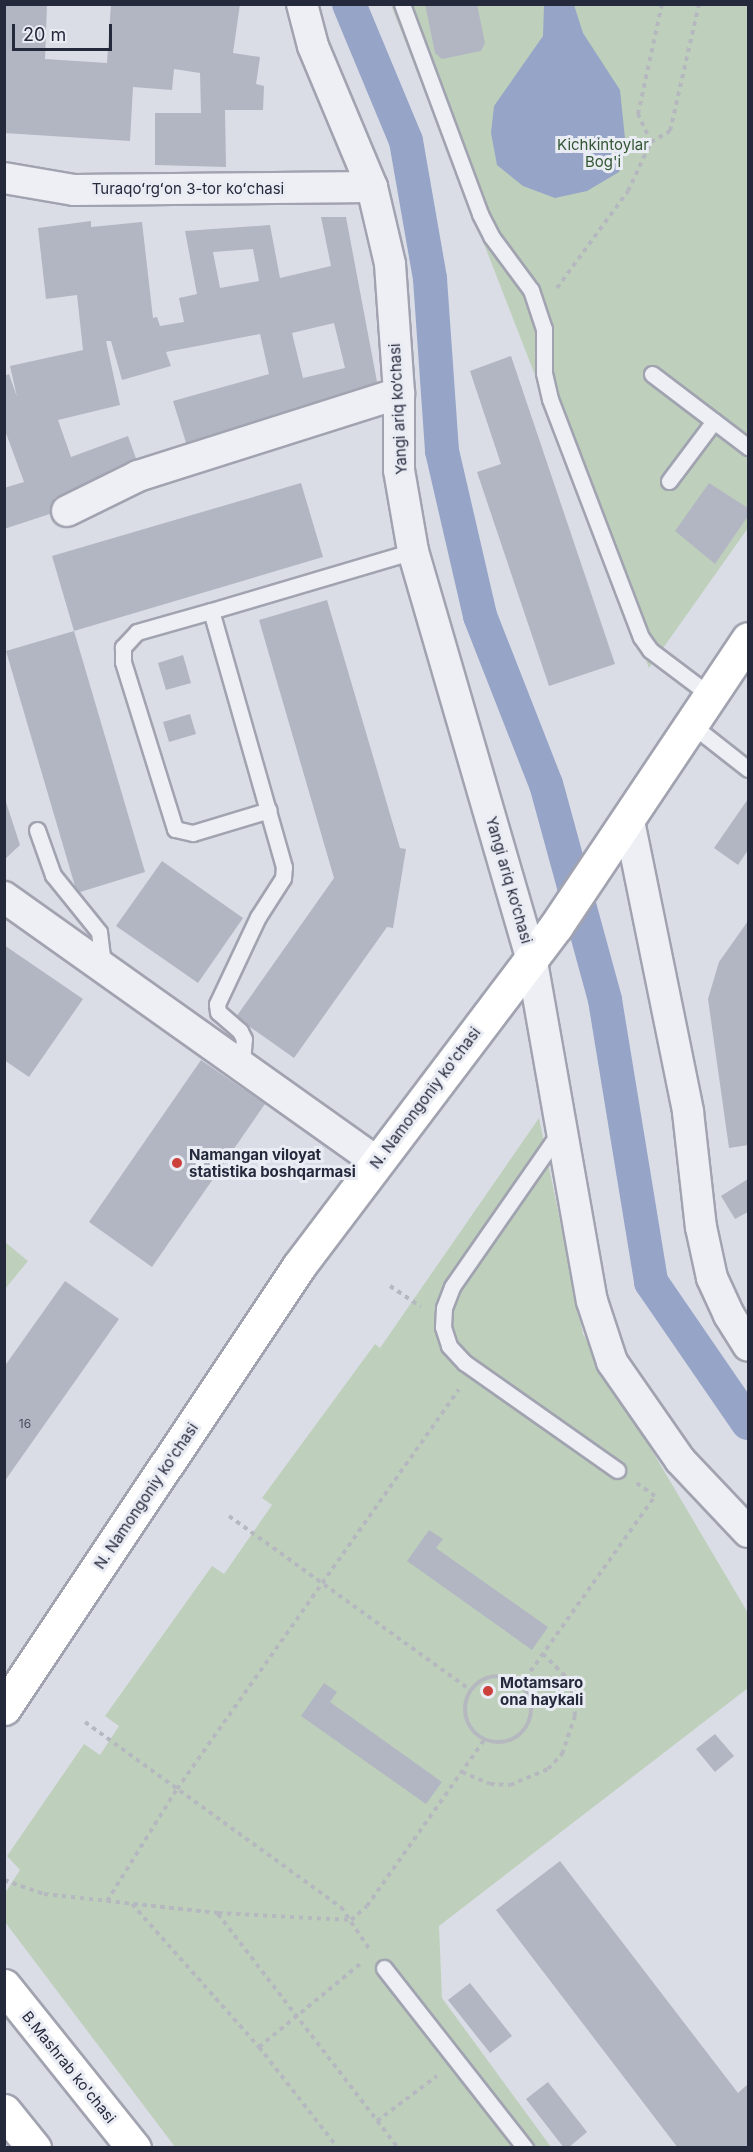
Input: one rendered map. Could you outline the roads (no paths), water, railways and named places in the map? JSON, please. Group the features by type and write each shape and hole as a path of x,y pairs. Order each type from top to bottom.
{"main road":[{"name":"N. Namongoniy ko'chasi","path":"4,1708 299,1266 531,956 556,926 629,821 748,639"},
{"name":"B.Mashrab ko'chasi","path":"4,1986 134,2148"},
{"path":"4,2111 34,2148"}],"street":[{"name":"Yangi ariq ko‘chasi","path":"302,4 313,46 372,187 390,264 399,393 399,470 413,551 531,956 592,1301 612,1362 680,1460 748,1532"},
{"name":"Turaqoʻrgʻon 3-tor koʻchasi","path":"4,178 74,189 372,187"},
{"path":"67,511 138,476 399,393"},
{"path":"629,821 687,1112 701,1227 712,1278 729,1315 748,1345"},
{"path":"4,897 103,964 377,1162"}],"lane":[{"path":"402,4 480,214 491,236 531,290 540,313 550,399 641,637 650,650 711,696"},
{"path":"652,374 748,447"},
{"path":"669,481 714,421"},
{"path":"269,810 194,832 175,829 123,662 128,638 413,551"},
{"path":"211,611 282,854 283,878 258,917 217,1004 218,1012 240,1031 244,1039 242,1065"},
{"path":"692,725 748,769"},
{"path":"37,830 53,875 99,932 103,964"},
{"path":"563,1128 452,1287 444,1308 443,1327 449,1347 473,1369 617,1470"},
{"path":"384,1968 525,2148"}],"water":[{"path":"544,5 574,5 583,33 620,90 626,148 619,172 587,191 555,198 523,186 497,165 491,133 494,106 543,36"}],"waterway":[{"path":"349,4 406,141 430,279 442,451 480,616 546,784 605,1000 651,1282 748,1423"}],"place":[{"name":"Namangan viloyat statistika boshqarmasi","path":"177,1163"},
{"name":"Motamsaro ona haykali","path":"488,1691"}],"park label":[{"name":"Kichkintoylar Bog'i","path":"603,152"}]}
